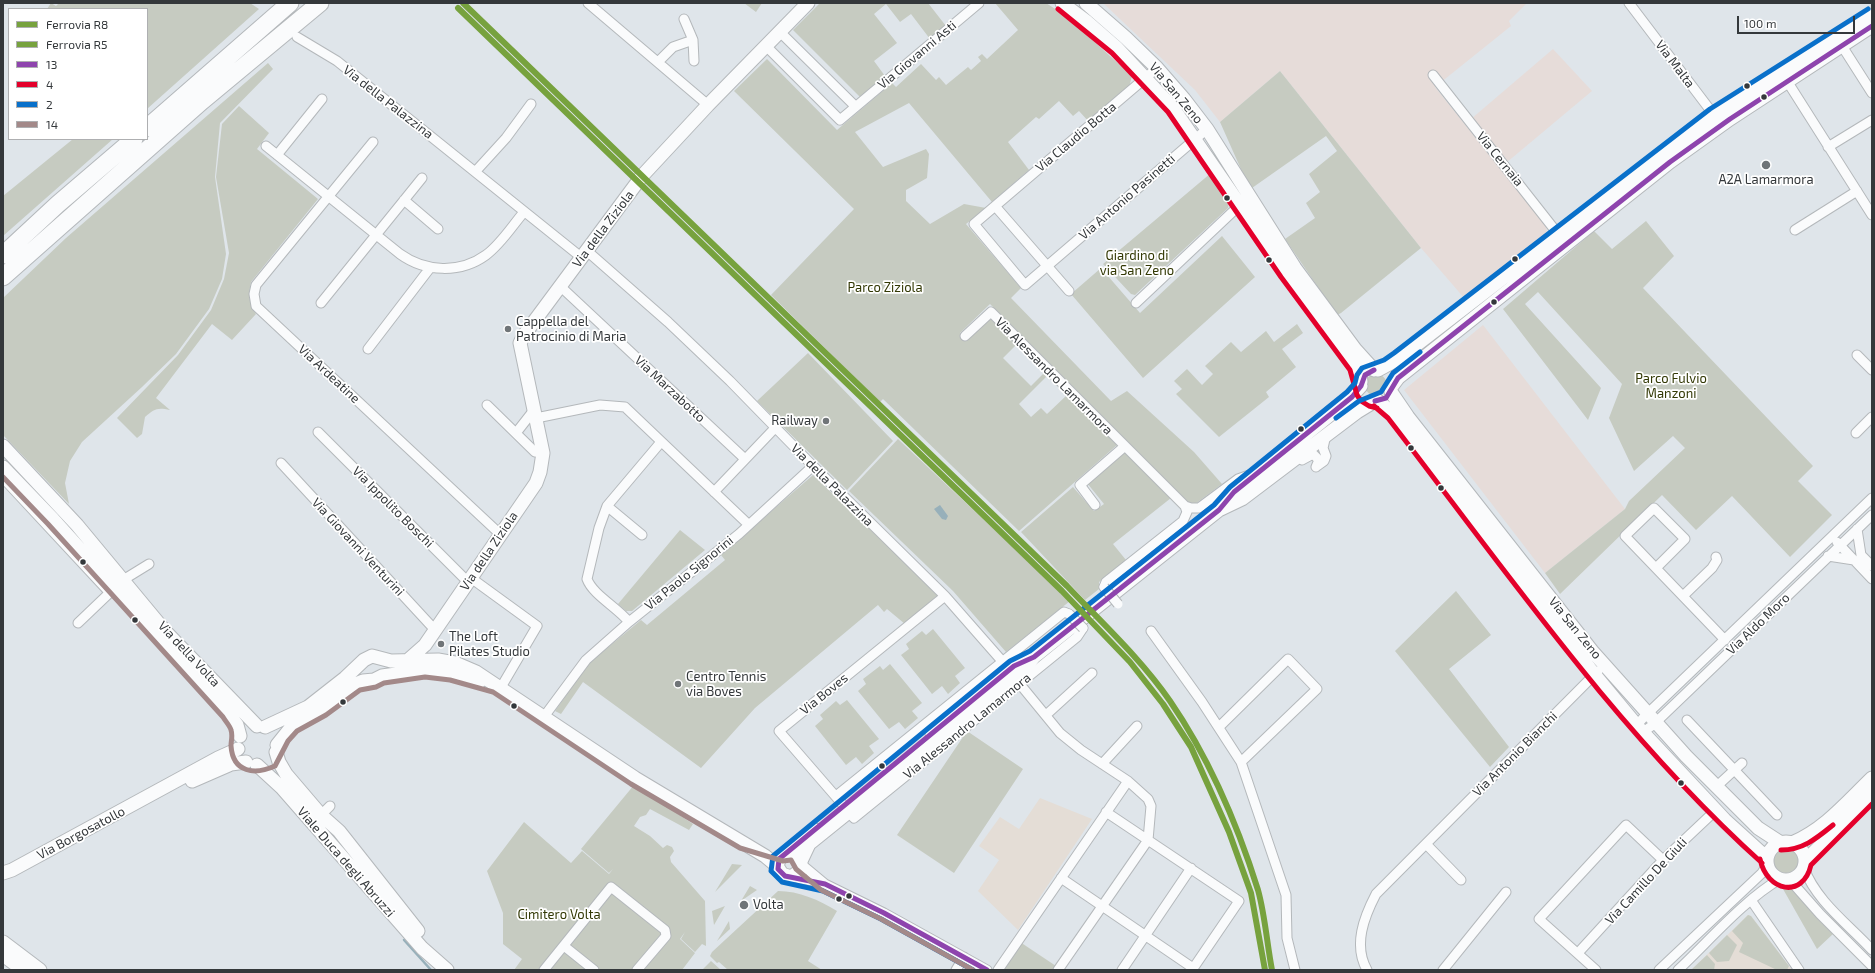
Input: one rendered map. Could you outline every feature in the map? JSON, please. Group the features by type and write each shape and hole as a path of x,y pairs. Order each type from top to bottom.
{"highway":[{"path":"3,277 202,101 293,31 320,3"},
{"path":"148,127 281,11"},
{"path":"3,255 133,140"},
{"path":"3,247 52,205 109,161"}],"main road":[{"name":"Via della Ziziola","path":"425,645 536,483 543,461 538,414 520,343 583,254 642,176 708,104 808,3"},
{"name":"Via San Zeno","path":"1062,3 1117,48 1173,108 1355,349 1376,370"},
{"name":"Via San Zeno","path":"1086,3 1157,68 1207,129 1244,201 1287,273 1356,366 1360,373 1361,384"},
{"path":"1562,239 1398,378 1386,398 1376,401 1365,396 1361,384 1367,373 1392,364 1562,239 1638,186 1718,120 1872,15"},
{"path":"1718,120 1786,81 1842,46 1870,32"},
{"path":"1376,370 1387,374 1392,389"},
{"name":"Via Alessandro Lamarmora","path":"782,858 843,805 1014,666 1034,657 1219,510 1234,492 1345,403 1361,384"},
{"name":"Via San Zeno","path":"1392,389 1408,417 1605,665 1651,718 1694,764 1758,828 1787,843"},
{"name":"Via San Zeno","path":"1376,401 1393,413 1594,674 1644,732 1716,810 1767,862"},
{"name":"Via Alessandro Lamarmora","path":"1219,510 1242,499 1290,464 1326,435 1376,401"},
{"name":"Via della Volta","path":"3,446 72,520 116,587 165,631 261,726 275,736 277,748"},
{"name":"Via della Volta","path":"3,467 116,587 228,713 237,725 240,736"},
{"path":"400,673 405,667 418,666 422,660 425,645"},
{"path":"408,660 425,645"},
{"path":"498,687 438,670 424,670 382,676 378,679 369,680 351,686 322,709 293,725 267,763 251,763 238,749 240,736 247,728 261,726 308,707 361,664 367,657 376,656 391,661 447,661 476,672 635,778 743,842 782,858 797,855 801,862 800,871 791,877 782,874 782,858"},
{"path":"380,658 384,665 382,676"},
{"path":"361,664 361,672 369,680"},
{"path":"1644,732 1661,741 1683,762 1694,764"},
{"name":"Viale Duca degli Abruzzi","path":"277,748 279,762 286,774 326,810 344,838 416,929 435,958"},
{"name":"Via Borgosatollo","path":"6,874 218,758 238,749"},
{"name":"Viale Duca degli Abruzzi","path":"251,763 282,788 422,948 447,970"},
{"name":"Via Borgosatollo","path":"151,795 175,789 231,764 251,763"},
{"path":"1872,778 1820,828 1810,835 1772,848 1767,862 1774,876 1785,880 1798,876 1804,865 1872,794"},
{"name":"Via Alessandro Lamarmora","path":"801,862 809,844 843,805"},
{"path":"1787,843 1801,850 1804,865"},
{"path":"3,942 40,970"},
{"path":"3,955 23,970"}],"street":[{"path":"588,3 708,104"},
{"name":"Via Giovanni Asti","path":"766,46 840,120 979,3"},
{"name":"Via Malta","path":"1629,3 1718,120"},
{"path":"684,19 693,40 694,61"},
{"name":"Via della Palazzina","path":"293,31 336,61 524,212 583,254 668,322 730,381 813,466 946,596 1002,661"},
{"path":"780,32 855,106"},
{"path":"658,62 673,47 693,40"},
{"path":"1842,46 1872,93"},
{"name":"Via Claudio Botta","path":"1025,285 974,224 1157,68"},
{"name":"Via Cernaia","path":"1433,75 1562,239"},
{"path":"1786,81 1857,191 1868,200 1872,216"},
{"path":"277,155 322,99"},
{"path":"475,172 506,138 531,104"},
{"path":"1828,146 1872,120"},
{"name":"Via Antonio Pasinetti","path":"1025,285 1207,129"},
{"name":"Via Ardeatine","path":"373,142 329,198 256,285 254,294 256,306 501,535"},
{"path":"266,146 329,198 410,261 430,268 447,269 476,262 494,247 524,212"},
{"path":"321,303 422,178"},
{"path":"1794,230 1857,191"},
{"path":"404,200 438,229"},
{"path":"1136,303 1244,201"},
{"path":"995,206 1069,291"},
{"path":"368,349 430,268"},
{"name":"Via Marzabotto","path":"560,286 745,459"},
{"name":"Via Alessandro Lamarmora","path":"965,336 991,312 1185,506 1199,508 1238,479 1259,471"},
{"path":"1857,355 1872,370"},
{"path":"487,405 535,452 543,453"},
{"path":"516,433 538,414 563,413 600,405 625,407 749,524"},
{"path":"1856,433 1872,417"},
{"path":"714,492 775,428"},
{"name":"Via Ippolito Boschi","path":"318,432 469,580 537,626 498,687"},
{"name":"Via Alessandro Lamarmora","path":"1290,464 1313,454 1319,460 1316,467 1324,461 1326,456 1324,448 1326,435"},
{"path":"628,622 620,612 590,586 587,579 599,528 607,506 661,442"},
{"path":"1095,505 1080,485 1125,446"},
{"name":"Via Giovanni Venturini","path":"281,463 435,630"},
{"name":"Via Paolo Signorini","path":"543,718 586,660 628,622 749,524 813,466"},
{"name":"Via della Volta","path":"3,478 116,587"},
{"name":"Via Aldo Moro","path":"1651,718 1828,556 1869,501"},
{"path":"607,506 642,535"},
{"path":"1118,604 1104,587 1106,582 1183,521 1187,512 1185,506"},
{"name":"Via Aldo Moro","path":"1656,568 1685,539 1654,508 1625,536 1725,640"},
{"name":"Via Aldo Moro","path":"1644,732 1651,718 1725,640 1841,538 1857,529 1872,515"},
{"path":"1857,529 1858,558"},
{"path":"1841,538 1858,558 1872,579"},
{"path":"1828,556 1858,558 1872,566"},
{"path":"1683,596 1712,568 1717,560 1716,557"},
{"path":"78,622 116,587 149,564"},
{"name":"Via Boves","path":"843,805 779,731 946,596"},
{"name":"Via Alessandro Lamarmora","path":"1064,612 1069,614 1082,628 1077,637 1019,683 854,818 843,805 1002,661 1064,612"},
{"path":"1150,631 1219,727 1241,762 1286,895 1287,938 1295,970"},
{"path":"1219,727 1288,659 1317,689 1241,762"},
{"name":"Via Antonio Bianchi","path":"1367,970 1361,952 1360,936 1365,915 1376,894 1594,674 1605,665"},
{"path":"1046,715 1092,673"},
{"path":"1019,683 1060,733 1081,750 1128,781 1148,799 1151,806 1148,840 1058,970"},
{"path":"1687,720 1777,815"},
{"path":"1102,764 1138,726"},
{"path":"1717,786 1742,763"},
{"path":"998,970 1128,781"},
{"name":"Via Camillo De Giuli","path":"1578,953 1663,860 1716,810"},
{"path":"1060,878 1192,969 1239,901 1106,812"},
{"path":"1596,970 1539,919 1626,826 1663,860"},
{"path":"1426,844 1461,880"},
{"path":"801,862 825,884"},
{"path":"1658,970 1762,873 1767,862"},
{"path":"1804,865 1811,884 1822,898 1872,950"},
{"path":"1122,970 1191,868"},
{"path":"791,877 825,884 909,926 987,970"},
{"path":"1678,970 1766,887 1785,880 1872,966"},
{"path":"544,970 611,887 665,930 666,936 637,970"},
{"path":"1443,970 1506,892"},
{"path":"1751,900 1800,970"},
{"path":"564,946 594,970"},
{"path":"956,970 964,956"}],"shaded area":[{"path":"1103,3 1527,3 1509,21 1511,26 1435,87 1545,224 1547,231 1543,239 1465,299 1421,248 1280,71 1220,122 1195,90"},
{"path":"1553,49 1592,91 1506,163 1471,119"},
{"path":"1483,325 1625,509 1545,573 1404,390"},
{"path":"1040,798 1092,819 1018,930 978,891 999,860 979,846 1000,817 1019,829"},
{"path":"1748,915 1751,916 1792,970 1691,970"}],"green space":[{"path":"51,3 56,6 59,3 250,3 259,9 148,108 148,8 48,8"},
{"path":"744,3 762,3 756,12"},
{"path":"820,3 928,3 946,26 930,39 911,14 900,22 886,4 874,14 897,43 874,61 885,76 860,97 793,30"},
{"name":"Parco Ziziola","path":"995,3 1046,3 1066,16 1132,76 1129,87 1089,122 1079,111 1073,116 1059,101 1039,119 1036,117 1008,142 1029,170 992,202 909,103 855,132 883,167 926,149 929,154 927,178 906,190 906,201 930,224 964,204 986,208 966,224 1021,288 1011,298 1111,401 1127,391 1194,452 1222,484 1195,504 1186,502 990,304 960,333 967,340 988,319 995,320 1018,343 1003,358 1031,386 1048,369 1051,372 1019,404 1031,417 1041,408 1047,414 1067,395 1117,445 1019,531 883,399 880,402 771,295 854,209 734,91 767,59 837,130 892,83 896,87 921,64 936,80 939,77 946,85 968,67 971,70 981,61 978,57 982,54 987,59 1018,30"},
{"path":"268,63 273,69 220,123 215,177 226,254 222,279 209,309 176,354 82,442 70,461 65,483 69,504 3,435 3,298 66,238"},
{"path":"1280,71 1421,248 1337,315 1285,239 1315,218 1306,203 1320,192 1309,174 1337,151 1326,136 1252,188 1244,176 1220,122"},
{"path":"239,106 269,133 257,149 318,199 251,282 250,299 256,314 232,340 212,324 156,398 170,410 153,410 148,414 145,417 142,434 137,438 117,418 178,355 211,310 224,279 229,253 216,177 222,124"},
{"path":"72,140 112,140 3,236 3,196"},
{"name":"Giardino di via San Zeno","path":"1211,173 1211,177 1218,183 1229,200 1228,208 1135,295 1131,294 1103,264"},
{"name":"Parco Fulvio Manzoni","path":"1646,221 1674,256 1643,288 1813,466 1798,481 1832,515 1790,557 1732,496 1696,530 1662,495 1560,594 1545,573 1625,509 1629,501 1685,448 1673,436 1634,471 1609,418 1622,384 1538,292 1525,304 1601,388 1588,420 1503,309 1594,231 1612,249"},
{"path":"1222,236 1255,277 1143,378 1071,294 1101,268 1140,313"},
{"path":"1297,324 1303,333 1282,349 1296,367 1266,392 1269,397 1219,437 1176,394 1182,389 1174,381 1187,369 1202,385 1213,374 1205,366 1231,342 1241,352 1266,331 1274,342"},
{"name":"Railway","path":"808,353 893,441 847,490 757,401"},
{"path":"1376,374 1384,377 1387,385 1384,393 1376,396 1368,393 1365,385 1368,377"},
{"path":"898,439 1070,601 1006,652 953,591 849,491"},
{"path":"1125,451 1171,498 1113,544 1126,560 1099,582 1099,589 1085,600 1021,532 1073,487 1094,511 1104,504 1087,483"},
{"path":"813,475 939,594 905,624 887,609 884,612 878,605 755,708 701,768 583,682 561,714 555,711 589,663 641,620 647,625 725,560 721,555"},
{"path":"680,530 705,550 632,611 626,611 618,604"},
{"path":"1456,591 1491,635 1449,669 1509,747 1490,767 1395,651"},
{"path":"933,629 965,668 955,676 960,683 948,694 942,686 932,694 901,655 909,649 906,644 922,631 926,635"},
{"path":"890,664 922,703 912,711 918,718 905,729 899,722 889,729 858,691 866,684 863,679 880,666 883,670"},
{"path":"847,700 879,739 869,746 874,753 862,764 856,757 846,765 815,726 823,719 820,715 836,701 840,705"},
{"path":"967,731 1023,769 954,873 897,835"},
{"name":"Cimitero Volta","path":"634,785 693,824 689,830 650,809 646,815 640,817 634,826 650,836 663,848 667,845 672,847 674,851 670,857 671,862 705,901 706,946 702,944 695,952 681,939 685,932 680,939 695,953 682,970 514,970 522,959 503,944 503,913 487,871 524,822 571,863 582,851 609,874 613,869 609,873 581,849"},
{"path":"1786,849 1794,853 1798,861 1794,869 1786,873 1778,869 1774,861 1778,853"},
{"path":"732,864 742,865 715,892"},
{"path":"750,886 757,890 741,901"},
{"path":"1784,886 1794,889 1816,917 1833,934 1817,949 1783,889"},
{"path":"778,891 801,894 823,903 837,911 808,961 822,970 728,970 719,962 717,963 710,956 712,952"},
{"path":"725,906 714,925 712,911"},
{"path":"1748,915 1751,916 1789,966 1787,970 1777,970 1739,952 1743,943 1732,931"},
{"path":"729,921 730,929 717,941"},
{"path":"1727,935 1737,945 1729,961 1717,962 1709,953"},
{"path":"1020,942 1056,966 1053,970 1002,970"},
{"path":"1707,955 1715,964 1714,970 1691,970"},
{"path":"711,961 721,970 702,970"}],"water":[{"path":"940,505 948,516 946,520 942,519 934,509"}],"waterway":[{"path":"404,940 431,970"}],"rail line":[{"name":"R8","path":"463,3 1067,586 1147,671 1170,701 1184,723 1221,792 1241,840 1258,890 1272,970"},
{"name":"R5","path":"458,8 1062,591 1130,662 1163,704 1191,747 1229,832 1251,893 1265,970"}],"transit line":[{"name":"4","path":"1058,9 1112,53 1168,112 1281,277 1350,370 1357,395 1361,401 1369,406 1377,408"},
{"name":"2","path":"973,970 881,919 823,891 782,882 771,871 773,856 1010,661 1030,651 1214,505 1230,487 1347,392 1355,383 1357,375 1362,368 1384,360 1394,353 1710,109 1868,9"},
{"name":"13","path":"1375,401 1386,398 1398,378 1670,162 1730,119 1872,26"},
{"name":"2","path":"1336,418 1359,401 1381,392 1393,373 1420,352"},
{"name":"13","path":"987,970 884,913 825,884 785,876 778,869 779,859 1014,666 1034,657 1219,510 1234,492 1352,397 1361,386 1365,375 1374,370"},
{"name":"4","path":"1374,406 1388,418 1520,592 1611,705 1659,760 1709,813 1762,863"},
{"name":"14","path":"3,477 48,524 223,717 232,732 231,746 236,762 246,770 253,771 275,766 288,741 297,731 326,715 360,690 376,687 384,683 425,677 450,680 493,692 631,784 740,848 783,861 791,860 796,869 821,890 881,919 973,970"},
{"name":"4","path":"1760,859 1764,870 1770,879 1785,887 1793,887 1801,883 1807,876 1811,865 1872,804"},
{"name":"4","path":"1781,850 1803,846 1833,825"}],"place":[{"name":"A2A Lamarmora","path":"1766,165"},
{"name":"Cappella del Patrocinio di Maria","path":"508,329"},
{"name":"Railway","path":"826,421"},
{"name":"The Loft Pilates Studio","path":"441,644"},
{"name":"Centro Tennis via Boves","path":"678,684"},
{"name":"Volta","path":"744,905"}]}
